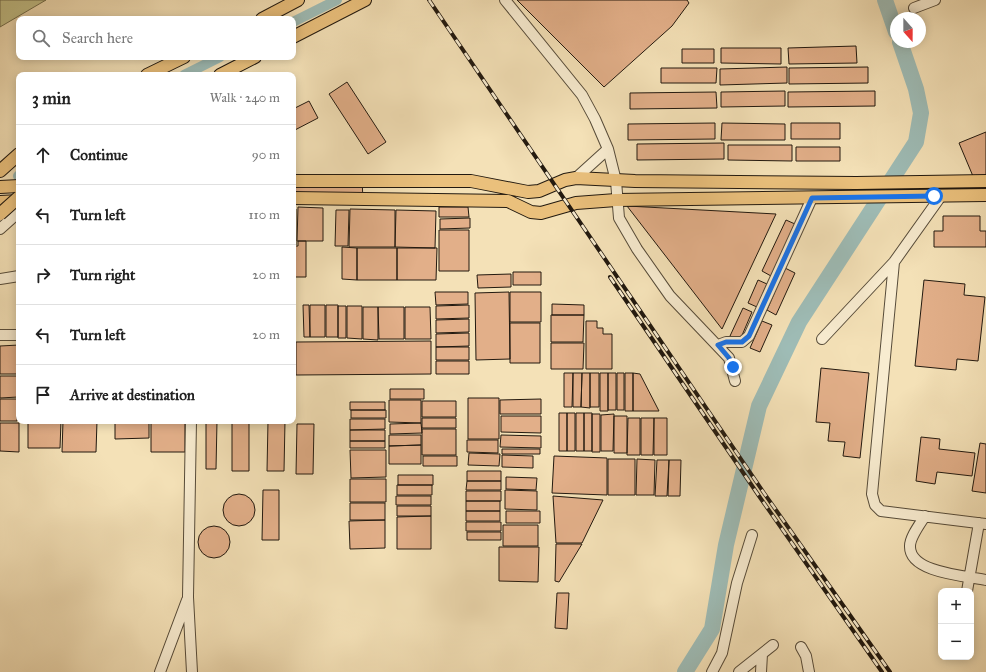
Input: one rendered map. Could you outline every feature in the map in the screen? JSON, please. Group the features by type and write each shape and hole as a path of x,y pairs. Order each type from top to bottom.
{"main road":[{"path":"268,16 298,0"},
{"path":"296,35 365,0"},
{"path":"153,72 178,60"},
{"path":"226,72 249,60"},
{"path":"0,171 16,157"},
{"path":"296,181 471,181 528,192 539,192 565,180 587,177 616,181 856,183 986,181"},
{"path":"0,187 16,186"},
{"path":"296,198 508,201 531,212 541,213 576,203 616,200 986,195"},
{"path":"0,214 16,200"},
{"path":"0,202 16,201"}],"street":[{"path":"505,0 582,95 595,119 608,149 616,181 616,200 619,218 637,249 670,296 729,358 735,381"},
{"path":"914,8 936,0"},
{"path":"576,178 608,149"},
{"path":"822,339 894,262 938,196"},
{"path":"718,345 726,342 742,342 749,336 812,198"},
{"path":"0,229 16,215"},
{"path":"894,262 872,494 875,505 881,511 982,523 968,588"},
{"path":"0,279 16,276"},
{"path":"0,335 16,335"},
{"path":"192,424 188,596 192,672"},
{"path":"926,516 910,545 911,554 915,561 944,573 986,580"},
{"path":"712,672 722,653 737,583 752,535"},
{"path":"160,672 188,596"},
{"path":"739,672 773,645"},
{"path":"801,647 806,656 809,672"},
{"path":"761,672 762,654"}],"shaded area":[{"path":"0,0 46,0 19,16 16,16 16,18 0,27"}],"building":[{"path":"517,0 687,0 689,3 672,26 604,87"},
{"path":"856,46 857,63 789,64 788,48"},
{"path":"721,48 781,48 781,64 721,63"},
{"path":"682,49 714,49 714,63 682,63"},
{"path":"787,67 787,83 720,85 720,69"},
{"path":"868,67 868,83 789,84 789,68"},
{"path":"661,68 717,68 716,83 661,83"},
{"path":"347,82 386,142 368,154 329,94"},
{"path":"785,91 785,106 721,107 721,92"},
{"path":"875,91 875,106 788,107 788,92"},
{"path":"716,92 717,108 630,109 630,93"},
{"path":"309,101 318,118 296,129 296,108"},
{"path":"715,123 715,139 628,140 628,124"},
{"path":"722,123 785,124 785,140 721,140"},
{"path":"791,123 840,123 840,139 791,139"},
{"path":"986,132 986,176 975,181 959,143"},
{"path":"724,143 724,159 637,160 637,144"},
{"path":"728,145 792,145 792,161 728,160"},
{"path":"796,147 840,147 840,161 796,161"},
{"path":"296,177 362,177 363,202 296,203"},
{"path":"627,206 776,214 722,329"},
{"path":"298,207 323,208 323,241 297,241"},
{"path":"439,207 468,207 469,217 439,217"},
{"path":"350,209 395,210 395,247 349,247"},
{"path":"336,210 349,210 348,246 335,246"},
{"path":"396,210 436,211 435,248 395,247"},
{"path":"943,216 980,216 980,231 986,231 986,247 934,247 934,231 943,231"},
{"path":"470,218 470,228 440,229 440,219"},
{"path":"786,220 795,224 771,276 762,271"},
{"path":"439,230 469,230 469,271 439,271"},
{"path":"298,241 306,241 306,277 296,277 296,246 298,246"},
{"path":"342,247 357,248 357,280 342,279"},
{"path":"357,248 397,248 397,280 357,280"},
{"path":"397,248 437,248 436,280 397,280"},
{"path":"785,268 795,273 776,315 767,310"},
{"path":"513,272 541,272 541,285 513,285"},
{"path":"511,274 511,287 478,288 477,275"},
{"path":"758,280 767,284 757,307 748,303"},
{"path":"924,280 965,284 964,295 985,297 978,361 957,359 956,370 915,366"},
{"path":"435,292 468,292 468,304 436,305"},
{"path":"509,292 510,359 476,360 475,293"},
{"path":"510,292 541,292 541,322 510,322"},
{"path":"552,304 584,305 584,315 552,315"},
{"path":"303,305 309,305 310,337 304,337"},
{"path":"310,305 325,305 325,337 310,337"},
{"path":"326,305 338,305 338,337 326,337"},
{"path":"469,305 469,318 436,319 436,306"},
{"path":"338,306 346,306 346,338 338,338"},
{"path":"347,306 362,306 362,339 347,338"},
{"path":"363,307 378,307 378,340 363,339"},
{"path":"378,307 404,307 404,339 379,339"},
{"path":"405,307 430,307 431,339 405,339"},
{"path":"743,308 752,312 740,340 730,336"},
{"path":"551,315 584,315 583,342 551,342"},
{"path":"469,319 469,332 436,333 436,320"},
{"path":"586,321 597,321 597,328 603,328 603,334 612,334 612,369 586,369"},
{"path":"762,321 772,325 760,352 750,348"},
{"path":"510,323 540,323 540,363 510,363"},
{"path":"469,333 469,346 436,347 436,334"},
{"path":"431,341 431,374 296,375 296,342"},
{"path":"551,343 584,343 583,369 551,369"},
{"path":"16,345 16,374 0,374 0,346"},
{"path":"436,347 469,347 469,360 436,360"},
{"path":"436,361 469,361 469,374 436,374"},
{"path":"821,368 869,373 860,458 843,456 845,442 828,441 830,423 816,422"},
{"path":"564,373 573,373 572,407 564,407"},
{"path":"573,373 582,373 581,407 573,407"},
{"path":"582,373 590,373 590,408 581,407"},
{"path":"590,373 599,373 599,407 590,407"},
{"path":"600,373 608,373 608,411 600,411"},
{"path":"608,373 616,373 616,410 608,410"},
{"path":"617,373 624,373 624,410 617,410"},
{"path":"625,373 633,373 633,411 625,411"},
{"path":"633,373 640,374 659,411 633,411"},
{"path":"0,376 16,376 16,397 0,398"},
{"path":"390,389 424,389 424,399 390,399"},
{"path":"468,398 499,398 499,439 468,439"},
{"path":"0,399 16,399 16,421 0,421"},
{"path":"541,399 541,414 500,414 500,400"},
{"path":"389,400 421,400 421,423 389,422"},
{"path":"422,401 456,401 456,417 422,417"},
{"path":"350,402 385,402 385,410 350,410"},
{"path":"351,410 386,410 386,418 351,418"},
{"path":"559,413 567,413 567,451 559,451"},
{"path":"567,413 575,413 575,451 567,451"},
{"path":"576,413 584,413 584,451 576,451"},
{"path":"584,413 592,413 592,451 584,451"},
{"path":"592,414 600,414 600,452 592,452"},
{"path":"614,414 613,451 601,451 601,415"},
{"path":"501,416 541,416 541,433 501,432"},
{"path":"614,416 627,416 627,453 614,453"},
{"path":"422,418 456,418 456,428 422,428"},
{"path":"628,418 640,418 640,455 627,455"},
{"path":"641,418 654,418 653,455 641,455"},
{"path":"654,418 667,418 667,455 654,455"},
{"path":"350,419 385,419 385,429 350,430"},
{"path":"0,423 19,424 19,452 0,451"},
{"path":"421,423 422,433 390,434 390,424"},
{"path":"28,424 61,424 60,448 28,448"},
{"path":"63,424 97,424 96,452 62,452"},
{"path":"115,424 149,424 149,438 115,439"},
{"path":"151,424 185,424 185,452 151,452"},
{"path":"206,424 217,424 216,469 206,469"},
{"path":"232,424 249,424 249,471 232,471"},
{"path":"268,424 285,424 284,471 267,471"},
{"path":"297,424 314,424 313,474 296,474"},
{"path":"422,429 456,429 456,455 422,455"},
{"path":"350,430 385,430 385,441 350,441"},
{"path":"389,435 421,435 421,445 389,446"},
{"path":"501,435 541,436 541,448 500,447"},
{"path":"921,437 940,439 939,449 975,453 972,476 937,472 935,484 916,481"},
{"path":"467,440 498,440 498,453 467,452"},
{"path":"350,441 385,441 385,448 350,448"},
{"path":"980,443 986,444 986,493 972,491"},
{"path":"421,445 421,464 389,464 389,446"},
{"path":"502,449 540,449 540,454 502,454"},
{"path":"350,450 386,450 386,477 351,478"},
{"path":"469,453 500,454 499,466 468,465"},
{"path":"502,455 533,456 533,468 502,467"},
{"path":"423,456 457,456 457,466 423,466"},
{"path":"554,456 607,458 607,495 552,493"},
{"path":"608,459 635,459 635,495 608,495"},
{"path":"637,459 655,460 654,495 636,495"},
{"path":"657,460 669,460 667,496 655,496"},
{"path":"669,460 681,460 680,496 668,496"},
{"path":"467,471 501,471 501,481 467,481"},
{"path":"398,475 433,475 433,485 398,485"},
{"path":"506,477 537,478 536,490 506,489"},
{"path":"350,479 386,479 386,502 350,502"},
{"path":"467,481 501,481 501,490 466,490"},
{"path":"397,485 432,485 432,495 397,495"},
{"path":"263,490 279,490 279,540 262,540"},
{"path":"505,490 537,491 537,510 505,509"},
{"path":"466,491 501,491 501,501 466,501"},
{"path":"236,494 242,494 252,501 255,510 254,516 248,523 242,526 236,526 226,519 223,513 223,507 230,497"},
{"path":"396,496 431,496 431,505 396,505"},
{"path":"553,496 603,500 582,543 556,543"},
{"path":"466,501 500,501 500,511 466,511"},
{"path":"350,503 385,503 385,520 350,520"},
{"path":"397,506 431,506 431,516 397,516"},
{"path":"466,511 500,511 500,521 466,521"},
{"path":"506,511 540,511 540,523 506,523"},
{"path":"431,516 431,549 397,549 397,517"},
{"path":"385,520 385,548 350,549 349,521"},
{"path":"466,522 501,522 501,531 466,531"},
{"path":"503,525 538,525 538,546 503,546"},
{"path":"211,526 217,526 227,533 230,542 229,548 223,555 217,558 211,558 201,551 198,545 198,539 205,529"},
{"path":"467,532 501,532 501,540 467,540"},
{"path":"556,544 582,544 559,582 555,581"},
{"path":"499,547 539,547 538,582 499,581"},
{"path":"557,593 569,593 567,629 555,628"}],"waterway":[{"path":"296,20 337,0"},
{"path":"885,0 890,15"},
{"path":"685,672 712,629 726,545 759,406 799,322 916,142 921,113 916,89 902,48"},
{"path":"190,72 214,60"}],"railway":[{"path":"429,0 764,493 890,672"},
{"path":"610,277 759,496 882,672"}],"route":[{"path":"733,367 729,358 718,345 726,342 742,342 749,336 812,198 934,196"}]}
